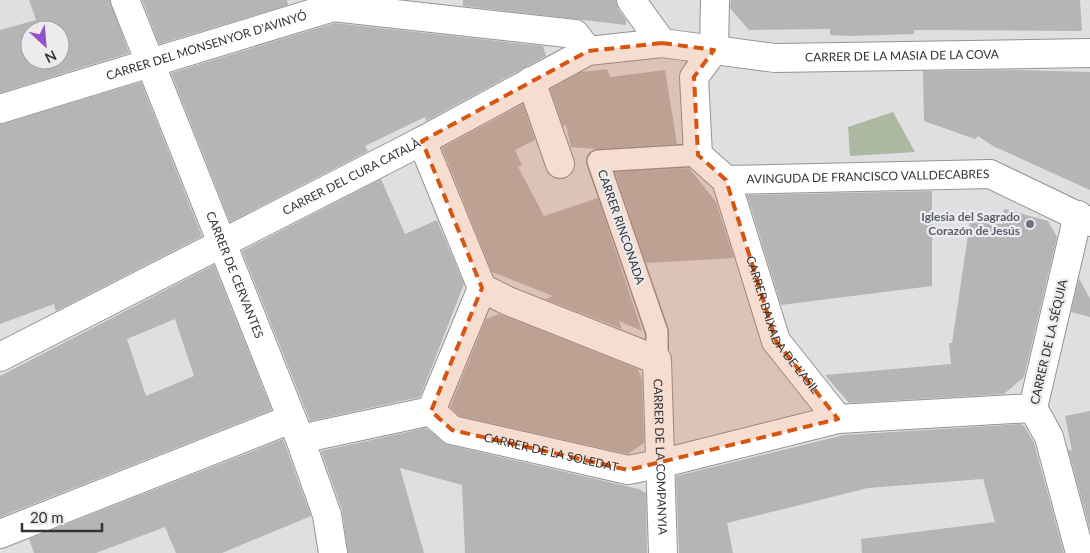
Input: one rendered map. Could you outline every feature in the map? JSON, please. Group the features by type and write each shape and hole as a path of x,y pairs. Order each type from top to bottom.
{"street":[{"name":"CARRER DE CERVANTES","path":"126,0 296,429 327,515 333,553"},
{"path":"631,0 662,43"},
{"path":"715,0 714,50 694,77 698,155 726,180"},
{"name":"CARRER DEL MONSENYOR D'AVINYÓ","path":"0,109 333,7 370,5 575,34 588,51"},
{"name":"CARRER DEL CURA CATALÀ","path":"5,350 223,244 422,141 588,51 662,43 714,50"},
{"name":"CARRER DE LA MASIA DE LA COVA","path":"714,50 775,58 1090,53"},
{"path":"531,81 560,164"},
{"path":"422,141 482,288 508,301 657,360"},
{"name":"CARRER RINCONADA","path":"657,360 658,332 598,161 698,155"},
{"name":"AVINGUDA DE FRANCISCO VALLDECABRES","path":"726,180 990,174 1084,218"},
{"name":"CARRER BAIXADA DE L'ASIL","path":"726,180 776,341 838,419"},
{"name":"CARRER DE LA SÉQUIA","path":"1080,553 1049,437 1032,408 1084,218"},
{"path":"0,534 296,429 431,411 482,288"},
{"name":"CARRER DE LA COMPANYIA","path":"657,360 663,553"},
{"path":"838,419 1032,408"},
{"name":"CARRER DE LA SOLEDAT","path":"431,411 452,430 628,470 838,419"}],"highlighted area":[{"path":"662,43 714,50 694,77 698,155 726,180 776,341 838,419 628,470 452,430 431,411 482,288 422,141 588,51"}],"green space":[{"path":"893,112 915,152 850,156 848,127"}],"building":[{"path":"29,0 110,0 129,53 0,93 0,30 20,24 20,70 70,70 70,20 36,20"},
{"path":"142,0 287,0 288,5 159,44"},
{"path":"463,0 616,0 618,9 626,20 626,25 463,6"},
{"path":"731,0 1080,0 1082,31 914,30 914,34 851,36 830,35 830,29 749,30 730,8"},
{"path":"334,23 543,46 546,56 426,121 425,117 365,146 368,151 230,222 171,73"},
{"path":"607,69 610,77 665,70 677,144 597,149 571,147 566,125 563,126 550,89 581,72"},
{"path":"1018,70 1090,72 1090,190 993,146 978,136 975,139 924,121 923,71"},
{"path":"141,82 202,236 56,311 54,304 0,324 0,124"},
{"path":"523,104 535,140 515,150 522,165 518,167 544,216 598,198 642,331 619,321 622,329 545,299 553,296 492,272 442,148"},
{"path":"689,168 716,202 734,258 646,263 615,172"},
{"path":"381,179 405,234 437,220 464,284 420,397 310,421 242,251"},
{"path":"932,191 932,286 781,305 747,195"},
{"path":"1004,209 1048,221 1057,237 1024,377 1004,394 849,403 825,375 951,364 949,343 952,343 970,222 1002,224"},
{"path":"214,265 272,410 0,517 0,376","holes":["175,319 194,376 146,396 127,339"]},
{"path":"1079,278 1090,299 1090,317 1071,312"},
{"path":"499,314 638,369 642,380 644,443 628,454 459,416 450,407 486,319"},
{"path":"1090,411 1090,530 1068,449 1072,451 1065,416"},
{"path":"1021,424 1025,427 1034,443 1064,553 862,553 861,539 995,522 983,479 868,488 727,523 733,553 679,553 676,476 844,435"},
{"path":"426,428 449,445 639,489 646,493 647,553 465,553 462,485 400,468 424,553 348,553 342,510 321,451"},
{"path":"283,439 311,516 222,553 176,553 165,527 96,553 34,553 29,539"}],"place":[{"name":"Iglesia del Sagrado Corazón de Jesús","path":"1030,224"}]}
